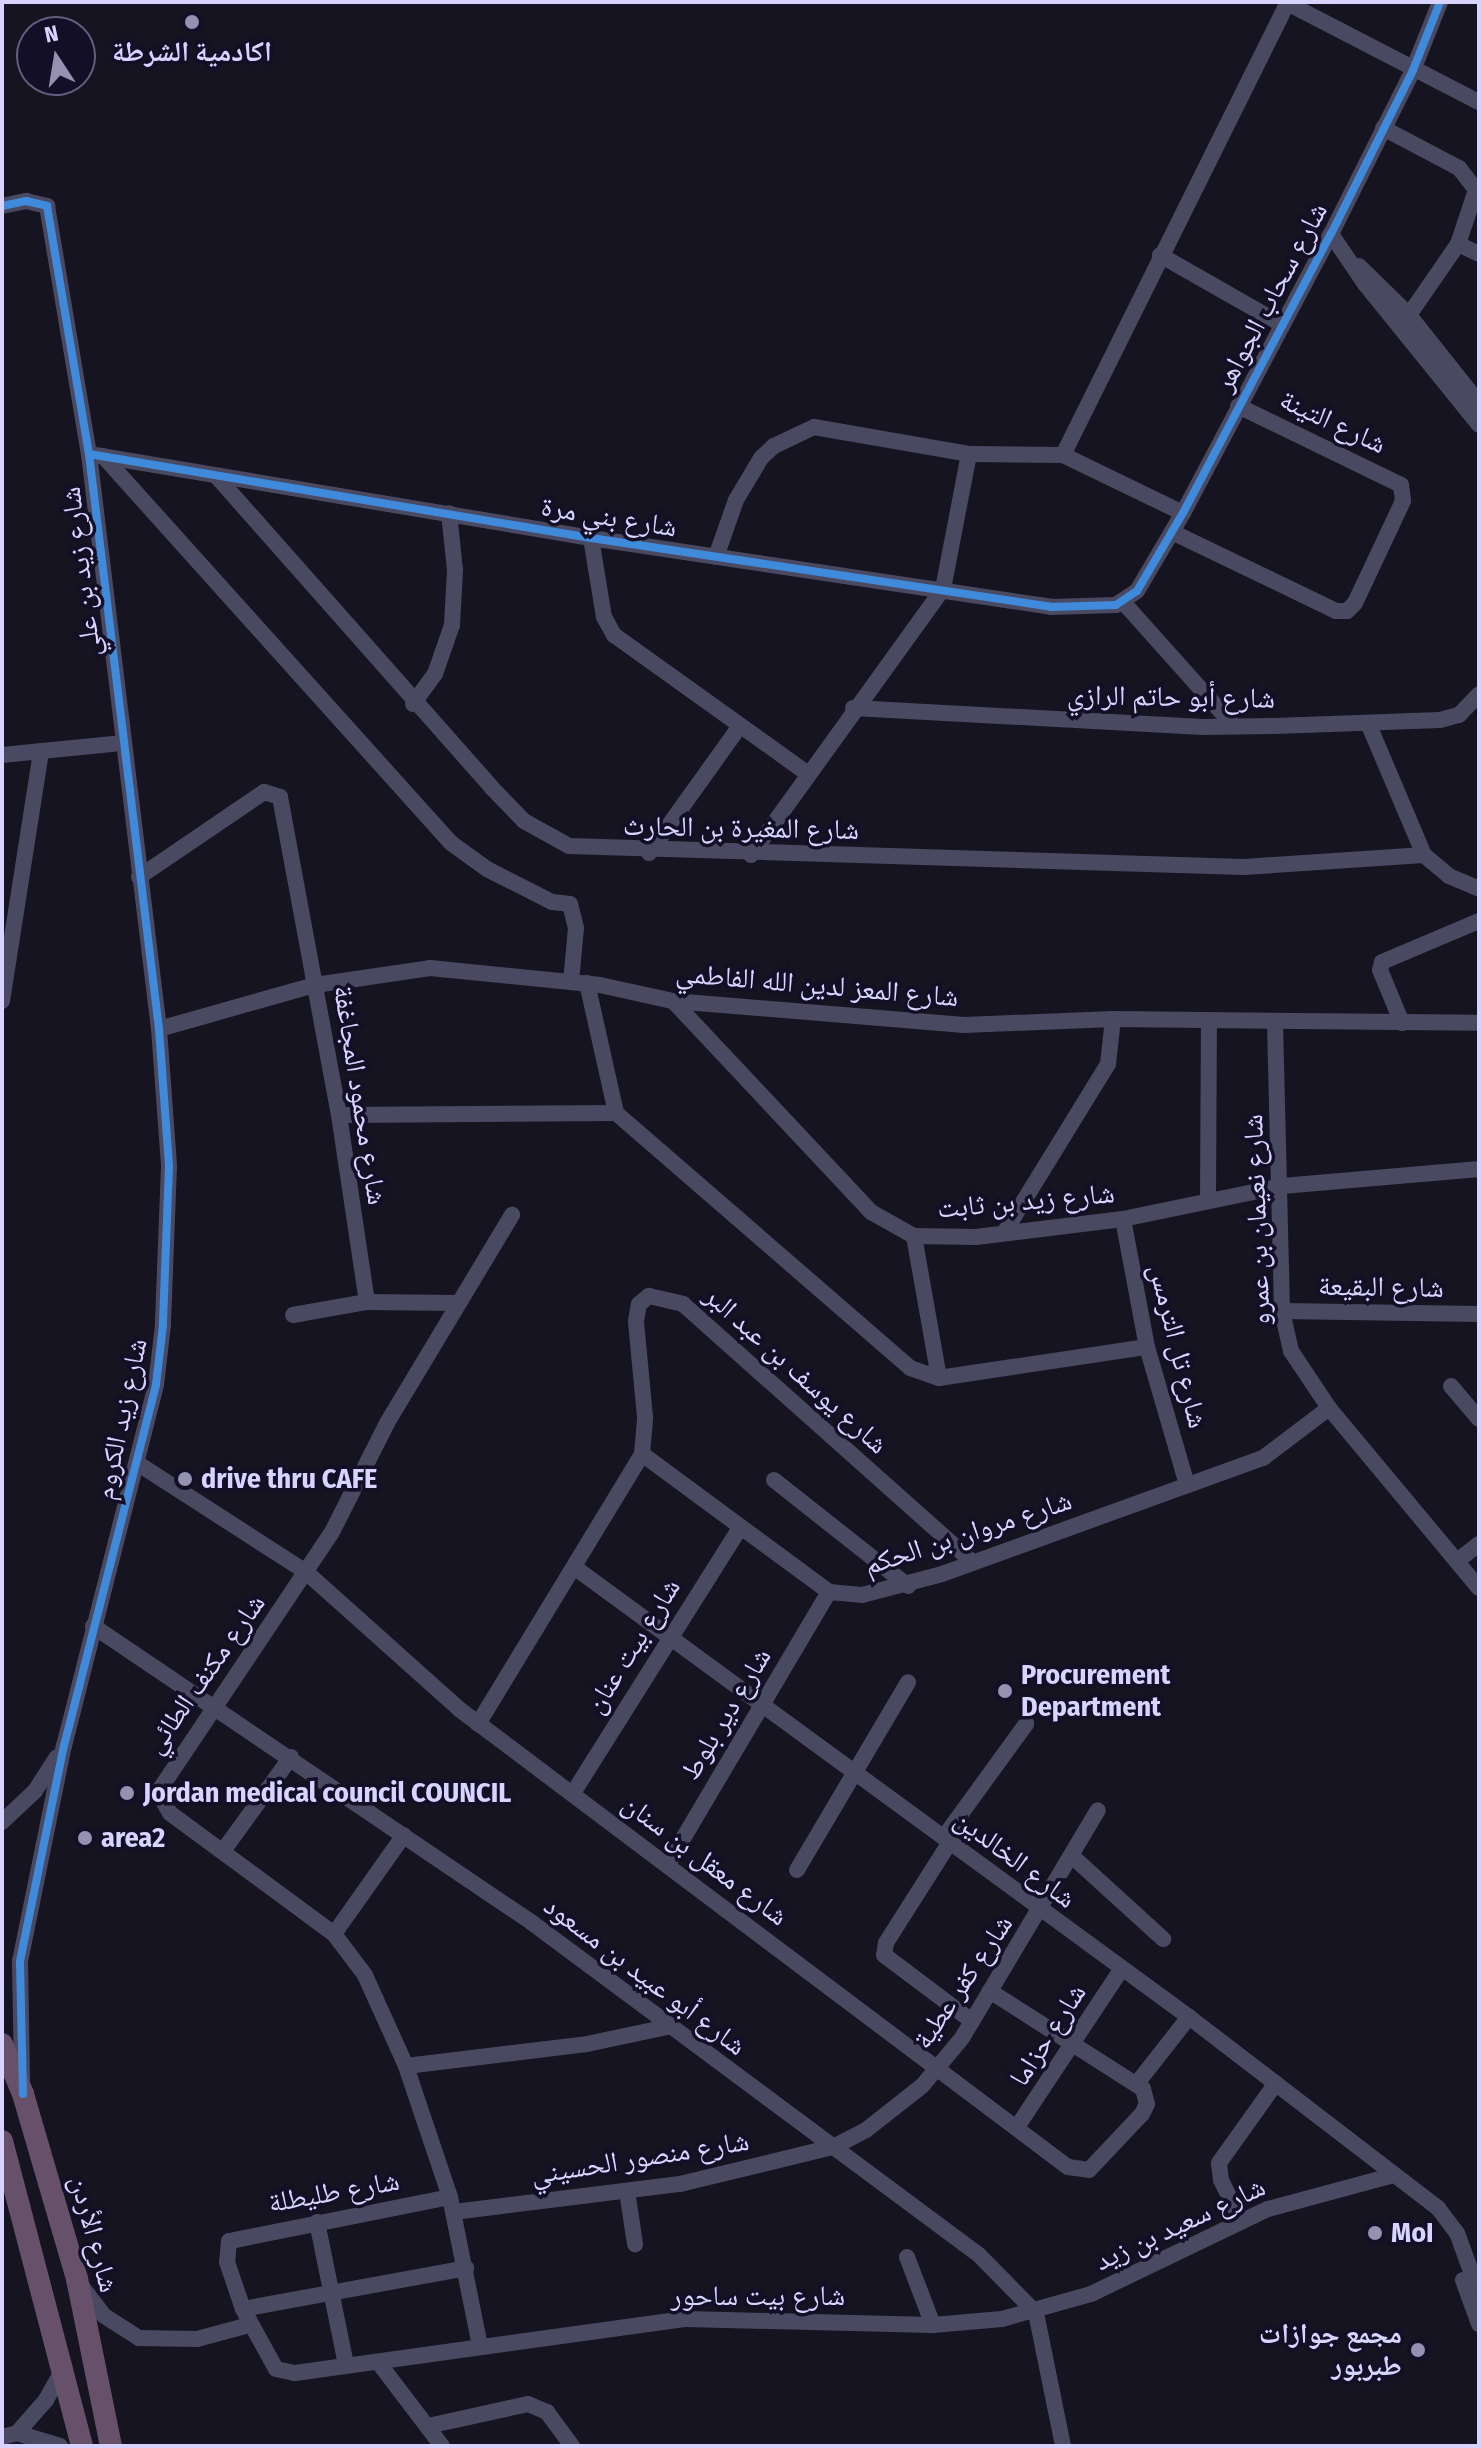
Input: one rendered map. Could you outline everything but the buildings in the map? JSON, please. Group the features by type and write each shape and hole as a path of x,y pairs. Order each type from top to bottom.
{"highway":[{"name":"شارع الأردن","path":"2,2047 23,2094 77,2279 111,2446"},
{"path":"2,2141 64,2364 82,2446"}],"street":[{"name":"شارع سحاب الجواهر","path":"1123,602 1137,591 1183,513 1331,234 1413,70 1440,2"},
{"path":"1063,455 1287,3 1479,102"},
{"path":"1383,128 1459,168 1474,183 1474,199 1458,244 1409,315"},
{"name":"شارع زيد بن علي","path":"2,206 26,201 47,206 96,455 123,743"},
{"path":"1331,234 1353,261 1409,315 1479,403"},
{"path":"1458,244 1479,254"},
{"path":"1160,255 1281,324"},
{"path":"1353,261 1365,284 1479,425"},
{"name":"شارع التينة","path":"1172,532 1344,612 1361,590 1403,501 1403,490 1398,482 1238,406"},
{"path":"716,557 736,500 761,458 774,446 814,427 969,454 1063,455 1183,513"},
{"path":"751,855 853,708 943,589 969,454"},
{"path":"96,455 456,848 552,902 570,904 576,928 579,983 616,1113 899,1361 939,1378 1147,1347"},
{"name":"شارع بني مرة","path":"96,455 218,478 591,538 1081,610 1123,602"},
{"name":"شارع المغيرة بن الحارث","path":"218,478 413,704 524,821 542,834 569,846 649,853 1244,867 1424,855"},
{"path":"413,704 435,674 452,625 455,596 449,513"},
{"path":"591,538 604,617 614,635 808,774"},
{"path":"1123,602 1234,726"},
{"name":"شارع أبو حاتم الرازي","path":"853,708 1234,726 1450,718 1479,694"},
{"path":"1368,723 1424,855 1449,876 1479,889"},
{"path":"649,853 740,726"},
{"path":"2,755 123,743"},
{"name":"شارع زيد الكروم","path":"23,2094 20,1962 64,1745 137,1463 163,1325 169,1166 159,1029 123,743"},
{"path":"2,1001 41,751"},
{"name":"شارع محمود المجاغفة","path":"139,877 264,792 280,797 285,809 339,1115 367,1302"},
{"path":"1402,1023 1380,970 1382,962 1479,921"},
{"name":"شارع المعز لدين الله الفاطمي","path":"159,1029 315,985 430,968 579,983 673,1001 964,1025 1113,1019 1479,1023"},
{"name":"شارع زيد بن ثابت","path":"673,1001 832,1173 883,1221 914,1236 1004,1233 1123,1219 1282,1186 1479,1169"},
{"path":"1004,1233 1108,1064 1113,1019"},
{"path":"1208,1201 1209,1021"},
{"name":"شارع نعيمان بن عمرو","path":"1275,1023 1282,1186 1282,1311 1296,1362 1329,1408 1479,1588"},
{"path":"339,1115 616,1113"},
{"name":"شارع مكنف الطائي","path":"480,2346 452,2204 406,2066 365,1975 334,1934 165,1809 158,1792 306,1572 456,1303 512,1215"},
{"name":"شارع تل الترمس","path":"1123,1219 1147,1347 1187,1485"},
{"path":"914,1236 939,1378"},
{"name":"شارع يوسف بن عبد البر","path":"478,1724 642,1454 645,1417 636,1311 644,1299 664,1296 683,1304 973,1562"},
{"path":"293,1315 367,1302 456,1303"},
{"name":"شارع البقيعة","path":"1282,1311 1479,1314"},
{"path":"1451,1386 1479,1419"},
{"name":"شارع مروان بن الحكم","path":"829,1592 862,1595 908,1586 1187,1485 1271,1453 1329,1408"},
{"path":"642,1454 829,1592"},
{"name":"شارع معقل بن سنان","path":"137,1463 306,1572 478,1724 1068,2167 1085,2172 1145,2109 1146,2097 1138,2082"},
{"path":"774,1480 908,1586"},
{"name":"شارع بيت عنان","path":"573,1793 667,1636 740,1528"},
{"path":"1457,1561 1479,1544"},
{"name":"شارع الخالدين","path":"574,1567 1189,2017 1394,2175 1451,2222 1479,2293"},
{"name":"شارع دير بلوط","path":"668,1864 829,1592"},
{"name":"شارع أبو عبيد بن مسعود","path":"93,1626 216,1706 531,1922 667,2027 979,2255 1036,2313"},
{"path":"797,1870 908,1682"},
{"path":"972,2021 884,1955 886,1943 947,1840 1026,1724"},
{"name":"شارع زيد الكروم","path":"2,1822 35,1791 64,1745"},
{"path":"223,1851 291,1757"},
{"name":"شارع كفر عطية","path":"833,2147 898,2108 938,2068 972,2021 1041,1911 1098,1810"},
{"path":"334,1934 404,1835"},
{"path":"1073,1857 1163,1939"},
{"name":"شارع حزاما","path":"1017,2127 1121,1970"},
{"path":"990,1991 1138,2082 1189,2017"},
{"path":"406,2066 587,2044 667,2027"},
{"path":"1241,2220 1221,2180 1219,2163 1276,2083"},
{"name":"شارع منصور الحسيني","path":"452,2204 627,2191 716,2176 833,2147"},
{"name":"شارع سعيد بن زيد","path":"1036,2313 1115,2284 1241,2220 1394,2175"},
{"path":"627,2191 635,2244"},
{"path":"1421,2197 1445,2233 1479,2324"},
{"name":"شارع طليطلة","path":"246,2317 227,2262 229,2241 317,2222 452,2204"},
{"path":"317,2222 346,2364"},
{"path":"907,2257 933,2325"},
{"path":"77,2279 103,2315 139,2338 197,2339 246,2317 330,2294 466,2268"},
{"path":"1036,2313 1063,2446"},
{"name":"شارع بيت ساحور","path":"246,2317 272,2364 287,2374 686,2319 933,2325 1036,2313"},
{"path":"378,2362 442,2446"},
{"path":"9,2435 46,2400 64,2364"},
{"path":"428,2426 528,2404 547,2412 572,2446"},
{"path":"9,2435 60,2446"}],"cycle path":[{"path":"89,454 591,538 1051,607 1116,605 1137,591 1183,513 1331,234 1413,70 1440,2"},
{"path":"2,206 26,201 47,206 89,454 159,1029 169,1166 163,1325 156,1385 64,1745 20,1962 23,2094"}],"place":[{"name":"اكادمية الشرطة","path":"192,22"},
{"name":"drive thru CAFE","path":"185,1479"},
{"name":"Procurement Department","path":"1005,1691"},
{"name":"Jordan medical council COUNCIL","path":"127,1793"},
{"name":"area2","path":"85,1838"},
{"name":"MoI","path":"1375,2233"},
{"name":"مجمع جوازات طبربور","path":"1418,2350"}]}
